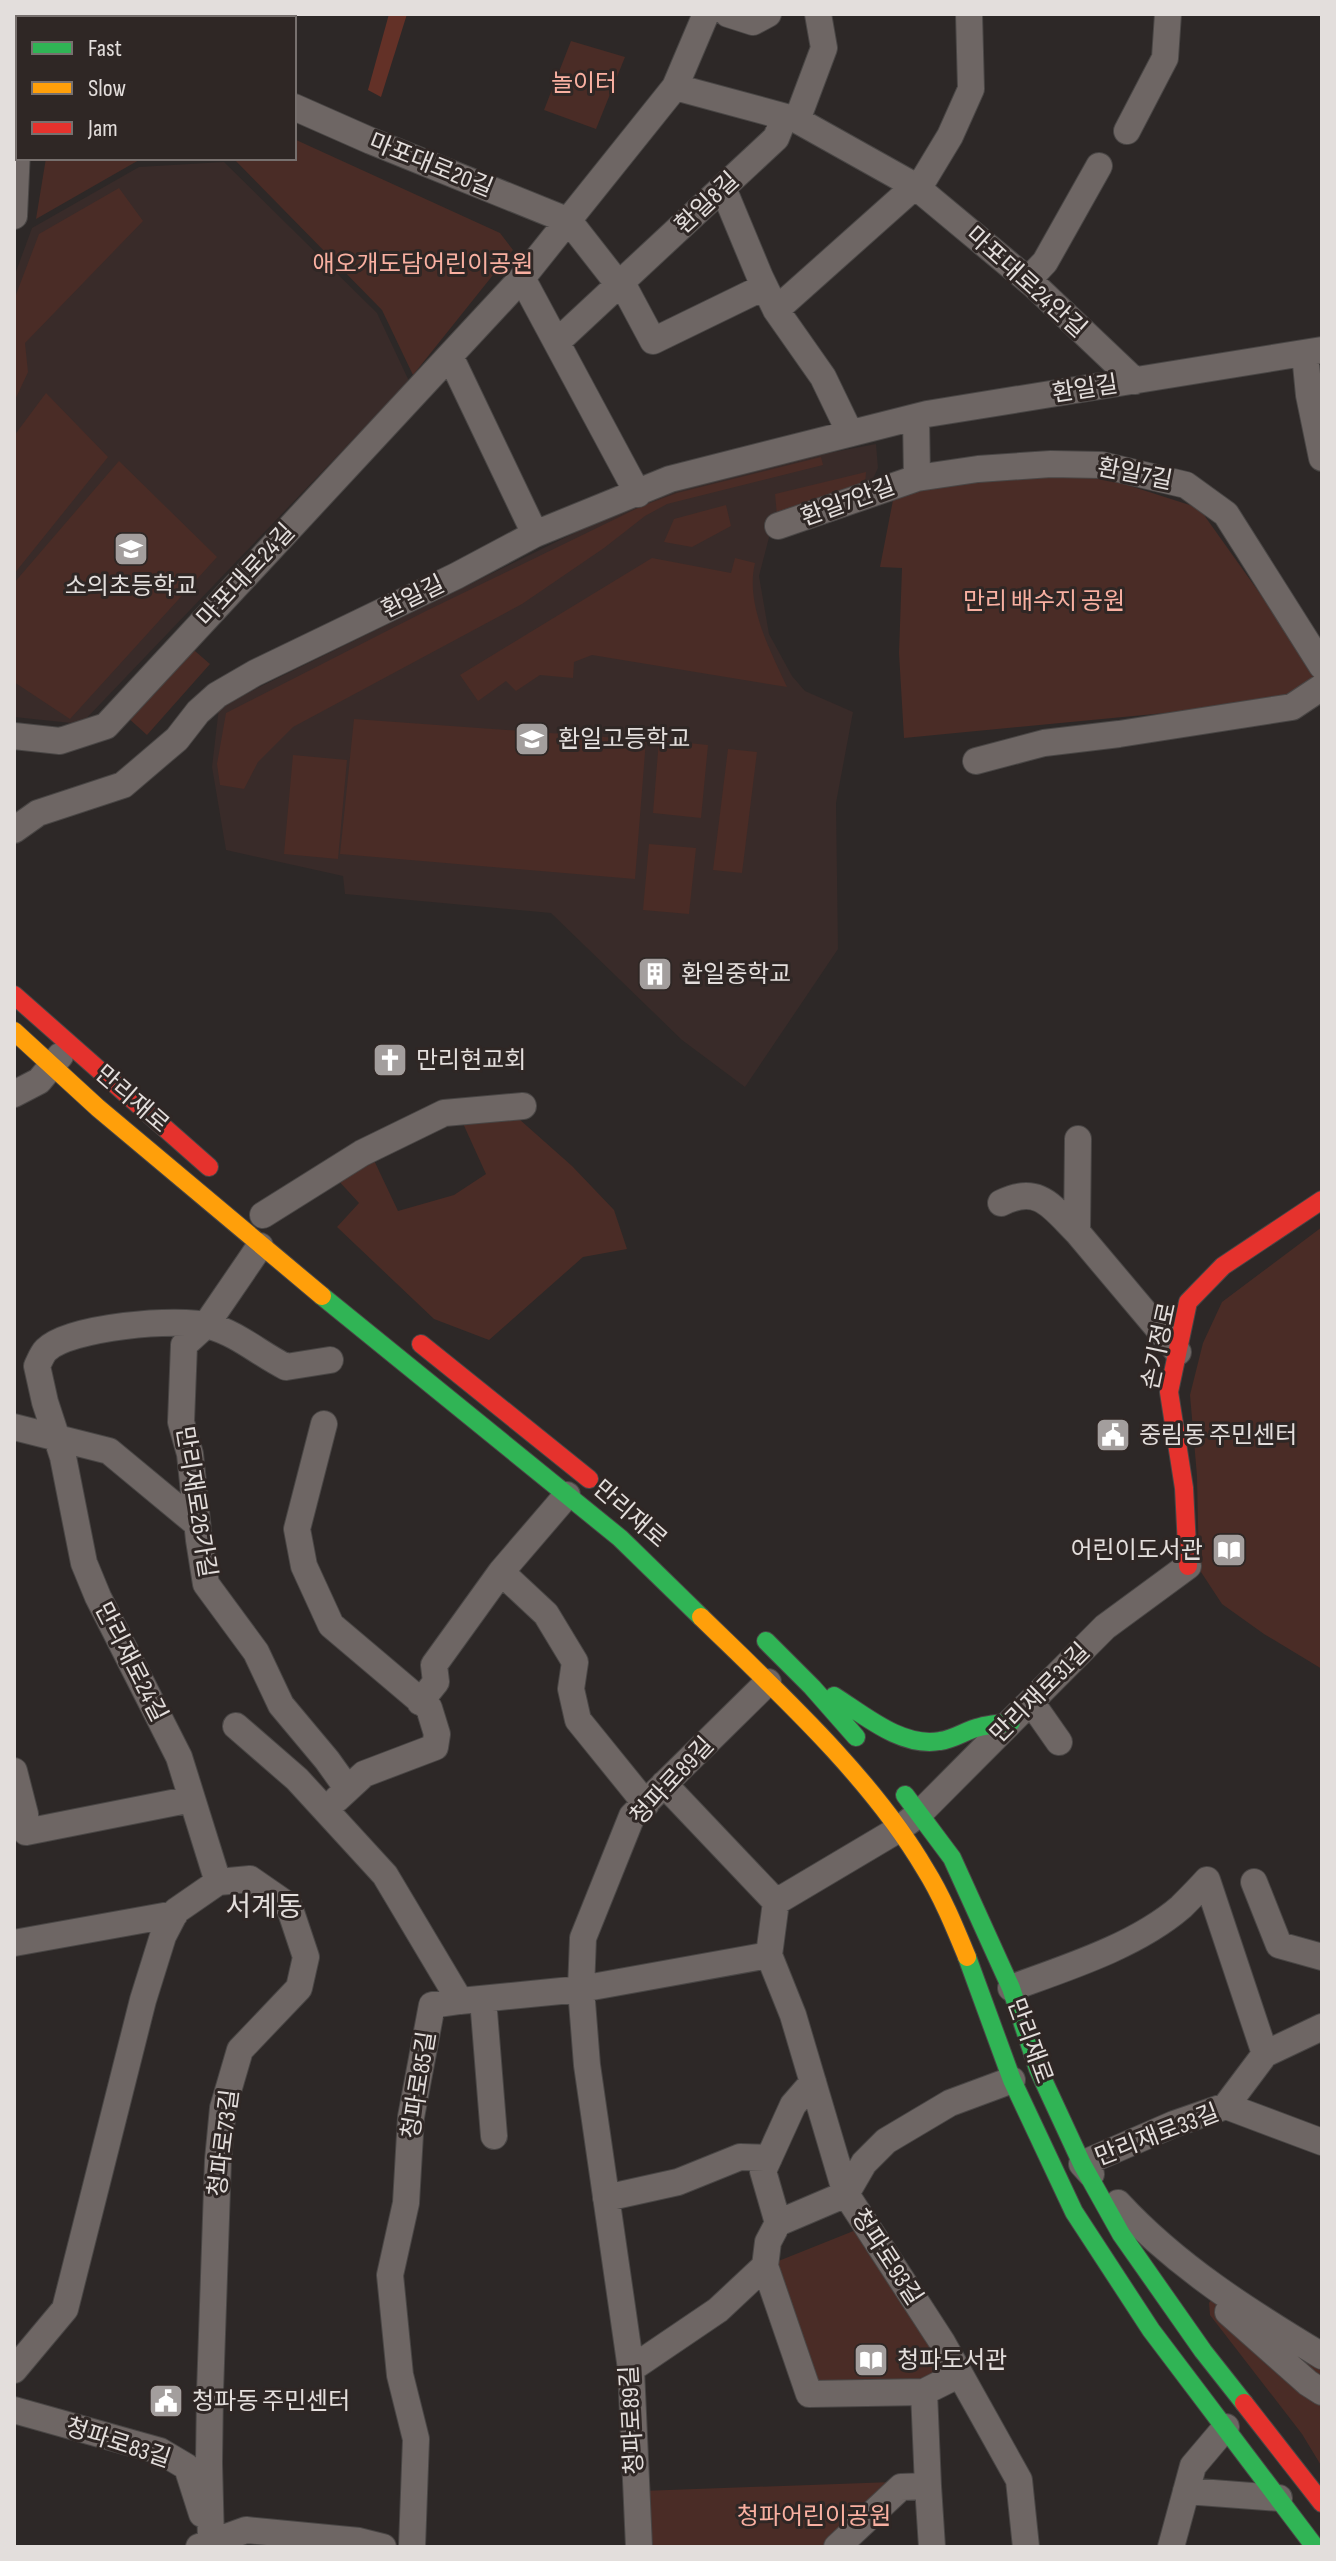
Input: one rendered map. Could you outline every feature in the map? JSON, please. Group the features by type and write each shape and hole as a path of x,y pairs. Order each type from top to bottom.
{"main road":[{"name":"만리재로","path":"14,995 217,1174"},
{"name":"만리재로","path":"14,1031 260,1246 567,1495 672,1586 832,1750 899,1829 926,1870 984,1998 1012,2080 1074,2212 1151,2330 1315,2547"},
{"name":"손기정로","path":"1188,1566 1184,1488 1169,1392 1188,1302 1223,1266 1322,1200"},
{"name":"만리재로","path":"409,1334 600,1487"},
{"path":"754,1630 812,1687 868,1751"},
{"path":"812,1687 844,1700 896,1734 916,1741 937,1742 978,1727 1011,1722"},
{"path":"812,1687 840,1738 832,1750"},
{"name":"만리재로","path":"894,1782 952,1858 1011,1988 1038,2069 1082,2164 1121,2234 1162,2295 1322,2503"}],"street":[{"name":"마포대로24길","path":"14,736 60,741 106,726 522,278 675,87 706,14"},
{"path":"728,14 753,22 768,14"},
{"name":"환일8길","path":"557,342 776,138 791,119 824,48 818,14"},
{"path":"569,221 621,284 653,341 770,299 916,188 950,136 971,89 969,14"},
{"path":"1127,131 1165,58 1168,14"},
{"name":"마포대로24안길","path":"675,87 791,119 916,188 1028,280 1135,381"},
{"name":"마포대로20길","path":"296,108 569,221"},
{"path":"14,216 17,160"},
{"path":"1028,280 1045,262 1099,166"},
{"path":"723,188 770,299 823,377 850,433"},
{"path":"522,278 638,494"},
{"path":"1313,352 1309,395 1322,458"},
{"name":"환일길","path":"14,830 38,813 123,785 177,739 198,712 217,695 255,673 456,576 535,534 670,479 916,417 1313,352"},
{"path":"450,356 535,534"},
{"path":"916,417 917,478"},
{"name":"환일7길","path":"917,478 1022,466 1102,465 1186,485 1226,514 1322,666"},
{"name":"환일7안길","path":"778,526 917,478"},
{"path":"976,761 1044,743 1292,707 1322,687"},
{"path":"14,1094 39,1081 70,1044"},
{"path":"263,1215 362,1153 444,1113 523,1106"},
{"path":"1077,1232 1078,1139"},
{"path":"1001,1203 1013,1197 1031,1195 1045,1199 1077,1232 1178,1352"},
{"path":"206,1325 260,1246"},
{"name":"만리재로24길","path":"218,1882 179,1757 84,1563 60,1447 37,1366 46,1350 88,1331 152,1324 206,1325 231,1333 286,1367 330,1360"},
{"name":"만리재로26가길","path":"206,1325 184,1345 181,1422 190,1454 206,1584 256,1652 281,1705 347,1788"},
{"path":"324,1424 297,1529 304,1566 331,1625 429,1708 437,1734 435,1747 364,1774 327,1811"},
{"path":"14,1427 60,1447 109,1451 197,1524"},
{"path":"420,1702 436,1682 434,1665 501,1572 567,1495"},
{"name":"만리재로31길","path":"899,1829 920,1813 1105,1627 1188,1566"},
{"path":"501,1572 546,1614 575,1662 571,1689 578,1720 646,1804"},
{"name":"청파로89길","path":"639,2547 631,2369 587,2065 581,1989 583,1938 632,1816 768,1682"},
{"path":"1031,1702 1059,1742"},
{"path":"236,1726 297,1779 385,1875 472,2000 494,2136"},
{"path":"14,1771 25,1814 20,1842 192,1799"},
{"path":"664,1784 776,1902 899,1829"},
{"name":"청파로73길","path":"207,2545 218,2160 223,2108 240,2050 299,1988 306,1957 289,1906 250,1879 218,1882"},
{"path":"1011,1988 1084,1961 1136,1936 1179,1909 1207,1880 1265,2054"},
{"path":"14,2370 65,2309 143,2000 163,1936 175,1914 218,1882"},
{"path":"1254,1882 1279,1945 1322,1957"},
{"name":"청파로93길","path":"776,1902 769,1955 793,2015 846,2194 942,2342 1019,2480 1026,2547"},
{"path":"14,1943 175,1914"},
{"path":"472,2000 581,1989 769,1955"},
{"name":"청파로85길","path":"412,2547 416,2439 400,2375 390,2275 406,2203 411,2117 432,2005 472,2000"},
{"path":"1226,2106 1265,2054 1322,2027"},
{"path":"960,2374 924,2392 809,2394 765,2266 768,2242 778,2223 846,2194 864,2163 886,2141 950,2103 1012,2080"},
{"path":"778,2223 763,2171 793,2105 813,2082"},
{"name":"만리재로33길","path":"1082,2164 1174,2124 1226,2106 1322,2142"},
{"path":"606,2198 678,2182 740,2157 769,2158"},
{"name":"만리재로","path":"1082,2164 1147,2234 1177,2258 1262,2319 1322,2355"},
{"path":"631,2369 718,2310 765,2266"},
{"path":"1216,2302 1315,2387"},
{"path":"924,2392 932,2547"},
{"name":"청파로83길","path":"14,2410 160,2451 187,2467 207,2545"},
{"path":"1171,2547 1193,2466 1226,2427"},
{"path":"837,2547 901,2487 928,2486"},
{"path":"1186,2491 1279,2498"},
{"path":"207,2545 246,2530 359,2541 383,2547"}],"shaded area":[{"path":"389,14 407,14 381,97 368,90"},
{"name":"소의초등학교","path":"224,162 377,313 409,381 81,724 14,717 14,277 32,228 139,167"},
{"name":"환일고등학교","path":"876,444 878,468 869,487 773,522 759,576 769,634 792,676 805,691 853,712 836,803 838,949 745,1087 682,1040 551,913 345,894 343,876 226,850 212,767 219,707 603,519 675,487 771,464"}],"green space":[{"name":"놀이터","path":"571,41 625,57 596,129 544,110"},
{"name":"애오개도담어린이공원","path":"296,140 500,233 513,250 413,375 382,310 235,160 296,160"},
{"path":"46,160 139,160 36,219"},
{"path":"119,188 143,221 25,343 28,372 14,402 14,300 39,234"},
{"path":"46,393 108,457 14,574 14,436"},
{"path":"821,457 823,465 667,504 645,516 522,604 293,727 258,762 244,789 220,785 217,764 226,713 642,506 677,493"},
{"path":"119,461 217,557 70,719 14,682 14,583"},
{"path":"866,472 865,486 777,515 775,494"},
{"name":"만리 배수지 공원","path":"1093,474 1199,508 1320,678 1290,701 904,738 899,653 902,568 880,567 894,495 943,484"},
{"path":"726,505 731,526 692,547 664,542 674,519"},
{"path":"652,558 731,573 735,558 755,563 753,594 756,610 787,687 592,655 574,662 573,678 540,675 516,691 506,681 478,701 460,675"},
{"path":"188,645 210,664 147,735 126,716"},
{"path":"354,719 646,740 635,879 340,854"},
{"path":"659,740 708,745 701,818 653,813"},
{"path":"728,749 757,752 742,873 713,870"},
{"path":"293,755 347,760 338,859 284,854"},
{"path":"649,844 696,848 689,914 643,910"},
{"path":"461,1119 519,1119 572,1166 614,1210 627,1249 583,1257 489,1340 434,1319 337,1227 359,1203 336,1178 371,1154 398,1211 454,1195 486,1174"},
{"path":"1322,1227 1322,1669 1222,1604 1199,1569 1197,1476 1190,1395 1203,1343 1222,1302"},
{"path":"861,2228 954,2371 923,2387 813,2391 771,2264"},
{"path":"1213,2296 1322,2367 1322,2467 1302,2434 1210,2315 1209,2303"},
{"name":"청파어린이공원","path":"893,2482 827,2547 644,2547 641,2491"}],"traffic: fast":[{"path":"322,1296 620,1538 701,1617"},
{"path":"766,1641 856,1737"},
{"path":"834,1696 884,1728 912,1740 945,1740 975,1728 1011,1722"},
{"path":"905,1795 952,1858 1011,1988 1038,2069 1082,2164 1121,2234 1203,2351 1244,2403"},
{"path":"967,1957 1012,2080 1074,2212 1151,2330 1315,2547"}],"traffic: slow":[{"path":"14,1031 98,1108 322,1296"},
{"path":"701,1617 821,1736 878,1801 931,1879 967,1957"}],"traffic: jam":[{"path":"14,995 209,1167"},
{"path":"1188,1566 1184,1488 1169,1392 1188,1302 1223,1266 1322,1200"},
{"path":"421,1344 589,1479"},
{"path":"1244,2403 1322,2503"}],"place":[{"name":"소의초등학교","path":"131,549"},
{"name":"환일고등학교","path":"532,739"},
{"name":"환일중학교","path":"655,974"},
{"name":"만리현교회","path":"390,1060"},
{"name":"중림동 주민센터","path":"1113,1435"},
{"name":"어린이도서관","path":"1229,1550"},
{"name":"청파도서관","path":"871,2360"},
{"name":"청파동 주민센터","path":"166,2401"}],"district":[{"name":"서계동","path":"264,1907"}]}
